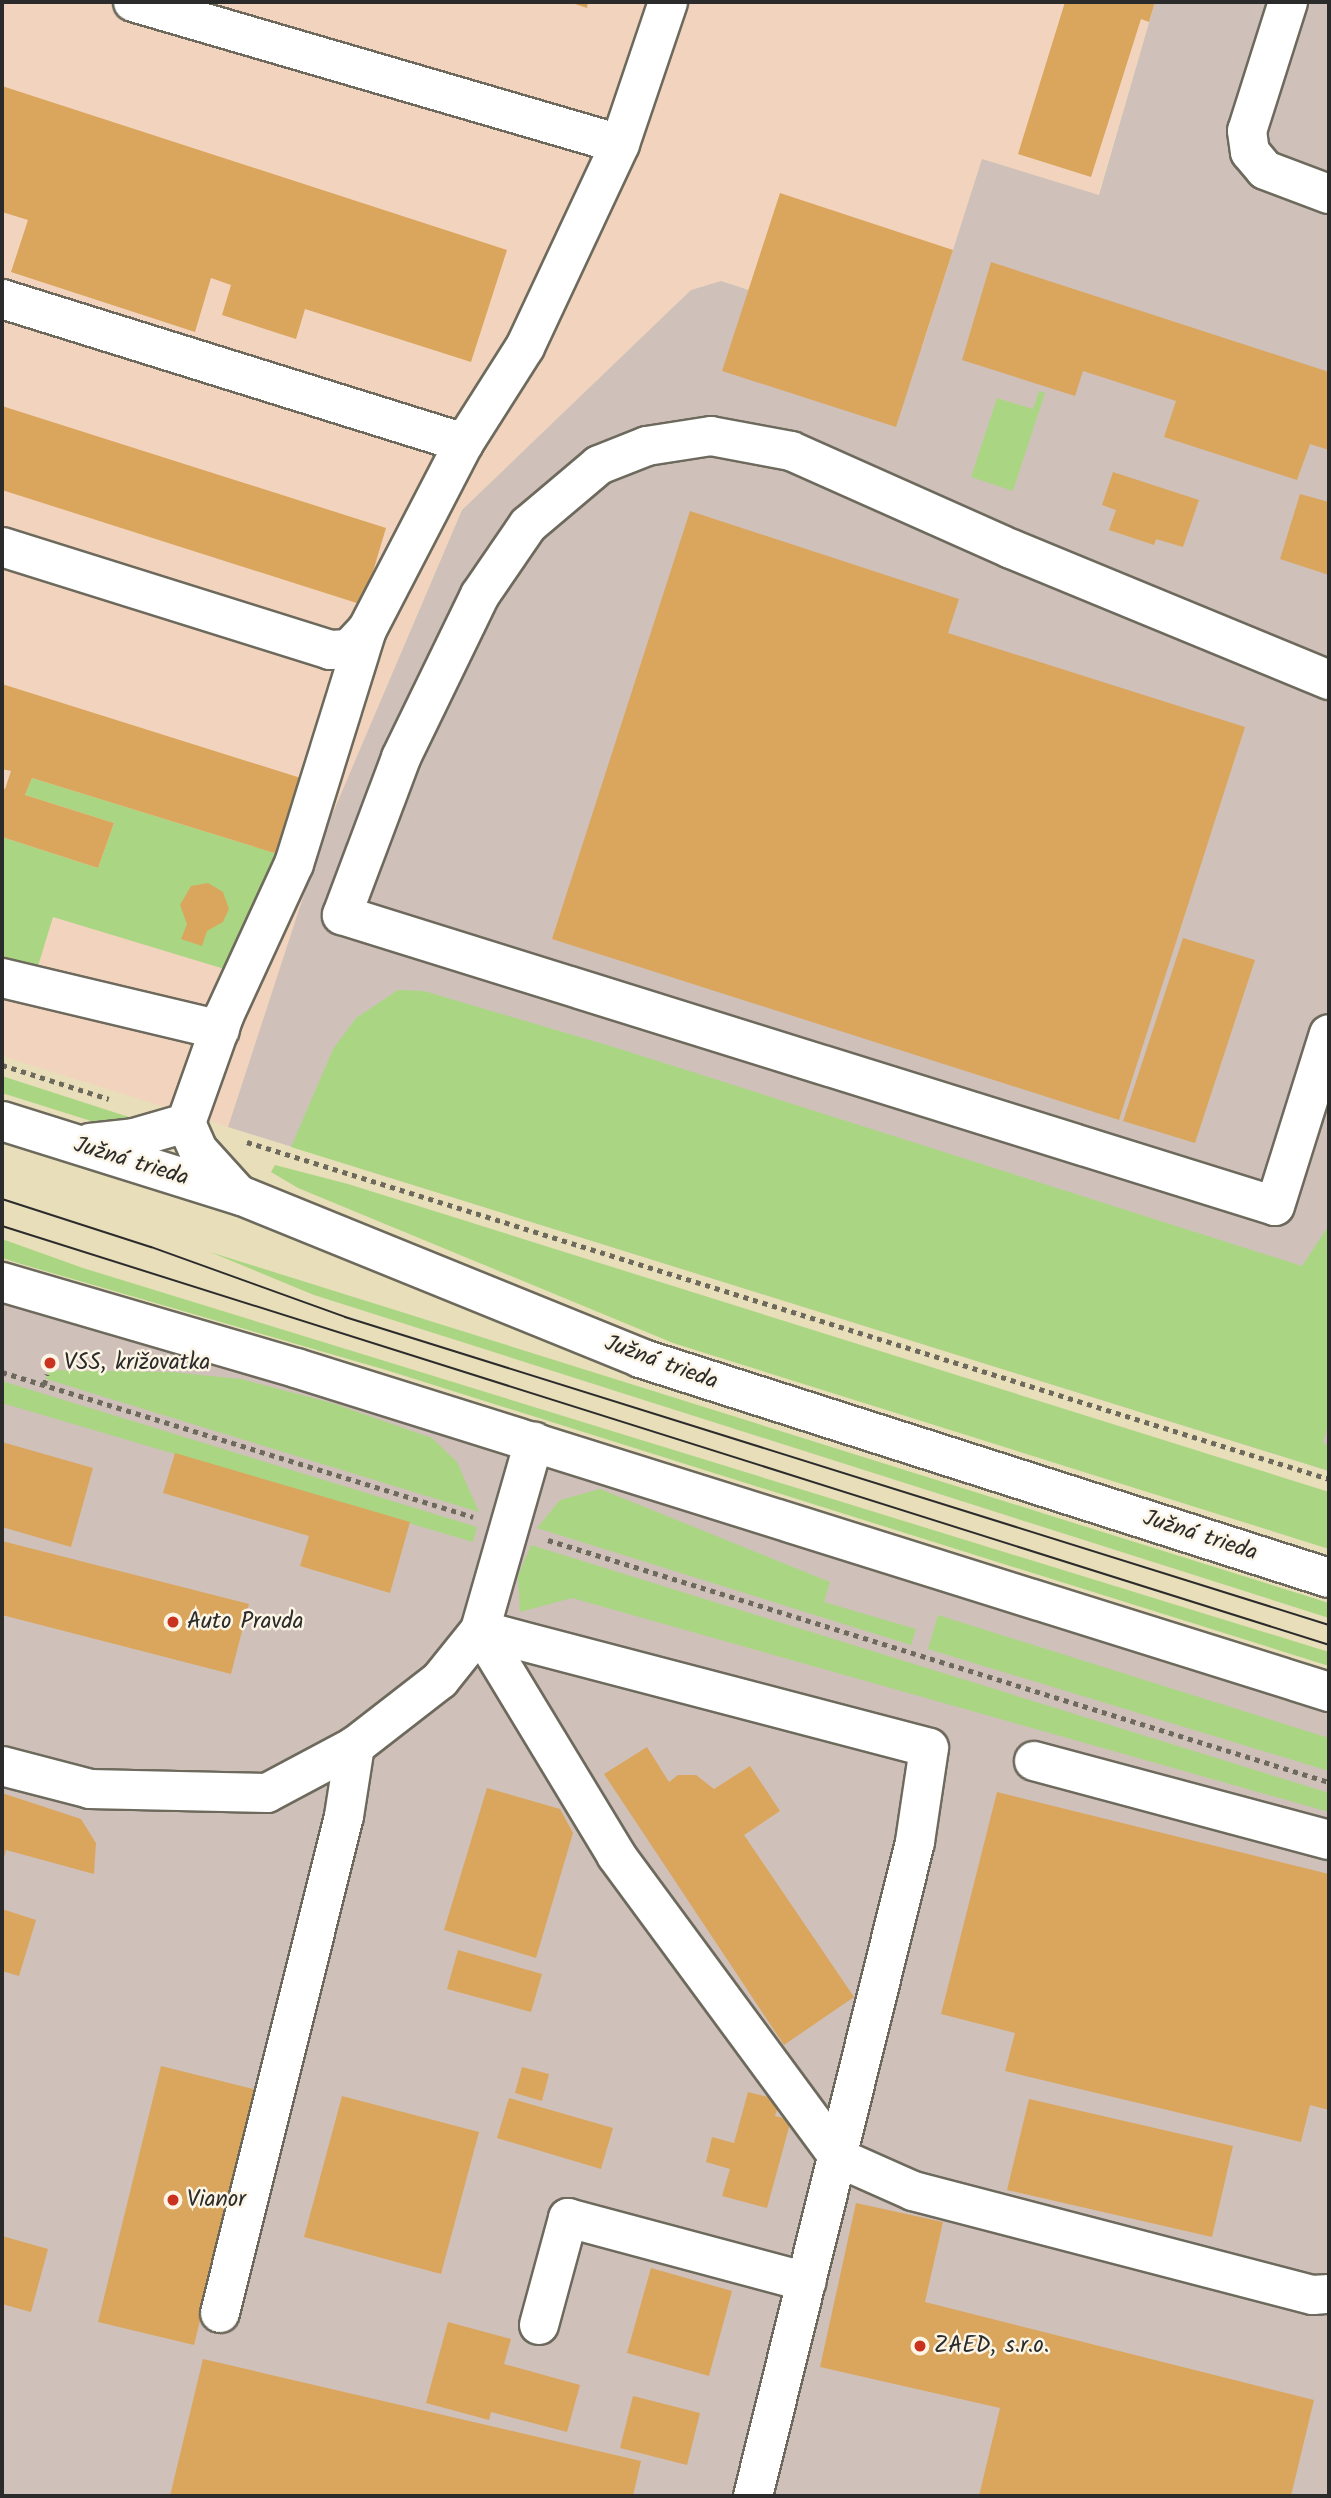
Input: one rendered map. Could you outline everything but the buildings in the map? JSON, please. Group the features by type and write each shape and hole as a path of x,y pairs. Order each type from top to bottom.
{"street":[{"path":"133,2 621,144"},
{"path":"242,1196 198,1150 186,1123 220,1030 294,864 367,630 464,443 525,347 621,144 668,2"},
{"path":"1288,2 1247,131 1250,152 1265,170 1329,194"},
{"path":"2,299 464,443"},
{"path":"1329,680 791,451 711,436 647,446 599,466 528,525 480,595 401,758 342,915 1275,1206 1329,1034"},
{"path":"2,548 330,650 349,649 367,630"},
{"path":"2,978 220,1030"},
{"name":"Južná trieda","path":"2,1121 242,1196 640,1358 1329,1578"},
{"path":"76,1144 134,1139 186,1123"},
{"path":"2,1282 534,1443 1329,1692"},
{"path":"2,1766 90,1788 267,1793 355,1746 440,1680 480,1630 534,1443"},
{"path":"480,1630 615,1855 839,2158 913,2191 1313,2295 1329,2294"},
{"path":"480,1630 929,1748 915,1843 839,2158 752,2496"},
{"path":"220,2314 345,1816 355,1746"},
{"path":"1034,1761 1329,1840"},
{"path":"539,2325 568,2218 807,2282"}],"path":[{"path":"2,1065 112,1100"},
{"path":"186,1123 1329,1479"},
{"path":"2,1372 1329,1782"},
{"path":"44,1385 47,1374"}],"shaded area":[{"path":"2,2 1155,2 1098,196 922,347 721,281 691,290 462,510 323,836 228,1127 2,1056"},
{"path":"1155,2 1329,2 1329,1471 228,1127 323,836 462,510 691,290 721,281 922,347 982,159 1099,195"},
{"path":"2,1284 1329,1693 1329,2496 2,2496"}],"green space":[{"path":"1039,391 1045,393 1013,491 971,477 997,398 1033,409"},
{"path":"32,778 288,857 231,971 53,917 35,976 2,969 2,837 98,868 114,823 25,795"},
{"path":"398,990 424,991 617,1048 1302,1266 1329,1225 1329,1421 1323,1443 1329,1446 1329,1471 291,1147 333,1049 356,1018"},
{"path":"2,1076 135,1119 104,1125 2,1093"},
{"path":"275,1165 348,1184 1329,1492 1329,1549 673,1343 298,1188 271,1172"},
{"path":"2,1239 83,1268 1329,1652 1329,1666 386,1370 2,1258"},
{"path":"210,1252 1329,1603 1329,1618 314,1295"},
{"path":"48,1370 171,1372 241,1379 332,1403 432,1438 457,1462 479,1512 46,1379"},
{"path":"2,1381 477,1527 473,1542 2,1403"},
{"path":"600,1489 830,1582 824,1602 916,1629 911,1645 537,1528 560,1500"},
{"path":"531,1545 1329,1793 1329,1812 572,1598 520,1612 518,1576"},
{"path":"938,1615 1329,1738 1329,1771 928,1649"}],"tram line":[{"path":"2,1199 151,1247 345,1317 1329,1625"},
{"path":"2,1226 1329,1645"}],"place":[{"name":"VSS, križovatka","path":"50,1363"},
{"name":"Auto Pravda","path":"173,1622"},
{"name":"Vianor","path":"173,2200"},
{"name":"ZAED, s.r.o.","path":"920,2346"}]}
